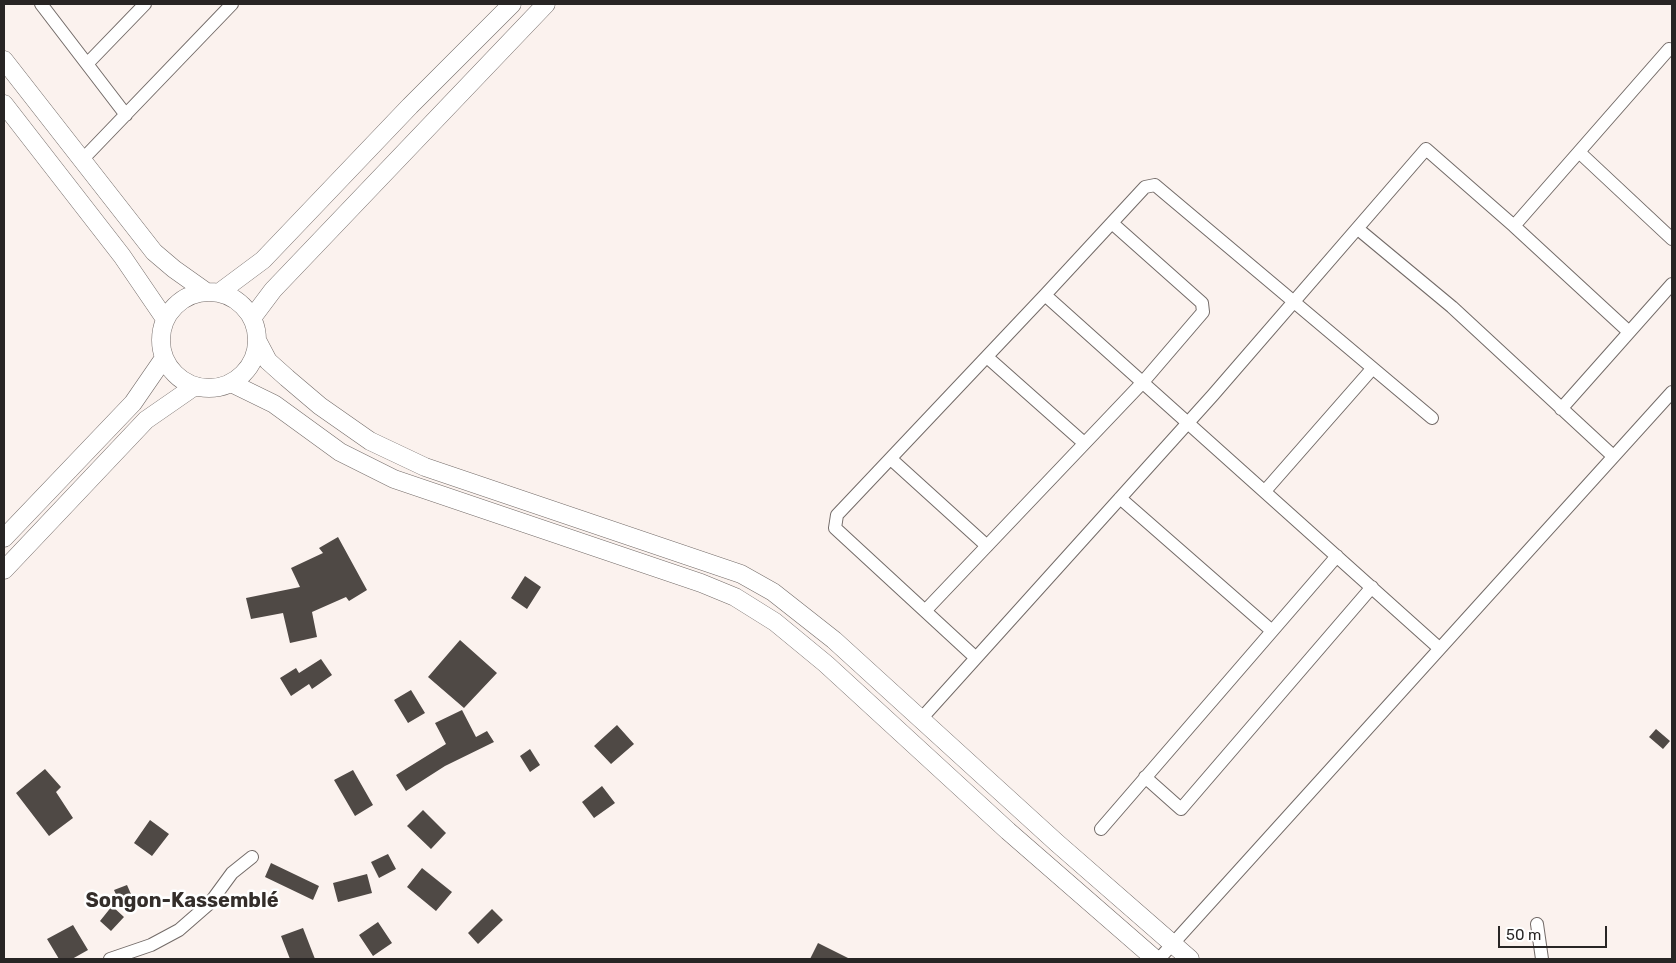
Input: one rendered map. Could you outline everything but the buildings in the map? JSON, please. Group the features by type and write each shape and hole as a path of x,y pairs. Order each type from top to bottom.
{"street":[{"path":"41,4 126,115"},
{"path":"87,64 145,4"},
{"path":"82,160 232,4"},
{"path":"258,342 254,359 244,373 231,383 220,387 207,388 195,386 182,380 171,370 164,358 160,343 161,328 167,314 177,302 190,294 213,292 263,260 410,106 512,4"},
{"path":"252,318 273,290 546,4"},
{"path":"1514,226 1669,49"},
{"path":"4,60 154,252 174,270 213,292 236,299 252,318 258,342 268,361 320,406 370,441 425,467 732,571 765,588 802,614 834,640 1057,843 1190,959"},
{"path":"4,104 122,256 165,319"},
{"path":"921,720 1294,303 1426,149 1514,226 1629,332"},
{"path":"1579,152 1672,239"},
{"path":"976,658 835,528 837,515 1046,295 1145,187 1155,185 1432,418"},
{"path":"926,611 1143,382 1203,312 1202,303 1112,223"},
{"path":"1358,229 1452,307 1613,456"},
{"path":"1561,409 1672,284"},
{"path":"1046,295 1439,648"},
{"path":"987,357 1084,443"},
{"path":"4,538 133,402 164,358"},
{"path":"1265,491 1372,369"},
{"path":"231,383 274,404 340,452 394,479 701,582 735,598 775,622 826,664 1008,831 1154,959"},
{"path":"4,570 146,420 195,386"},
{"path":"1159,959 1672,392"},
{"path":"890,459 987,546"},
{"path":"1120,498 1272,631"},
{"path":"1100,829 1337,556"},
{"path":"1145,777 1181,809 1372,587"},
{"path":"110,959 151,945 179,930 210,903 232,873 252,857"},
{"path":"1537,924 1542,959"}],"district":[{"name":"Songon-Kassemblé","path":"182,901"}]}
